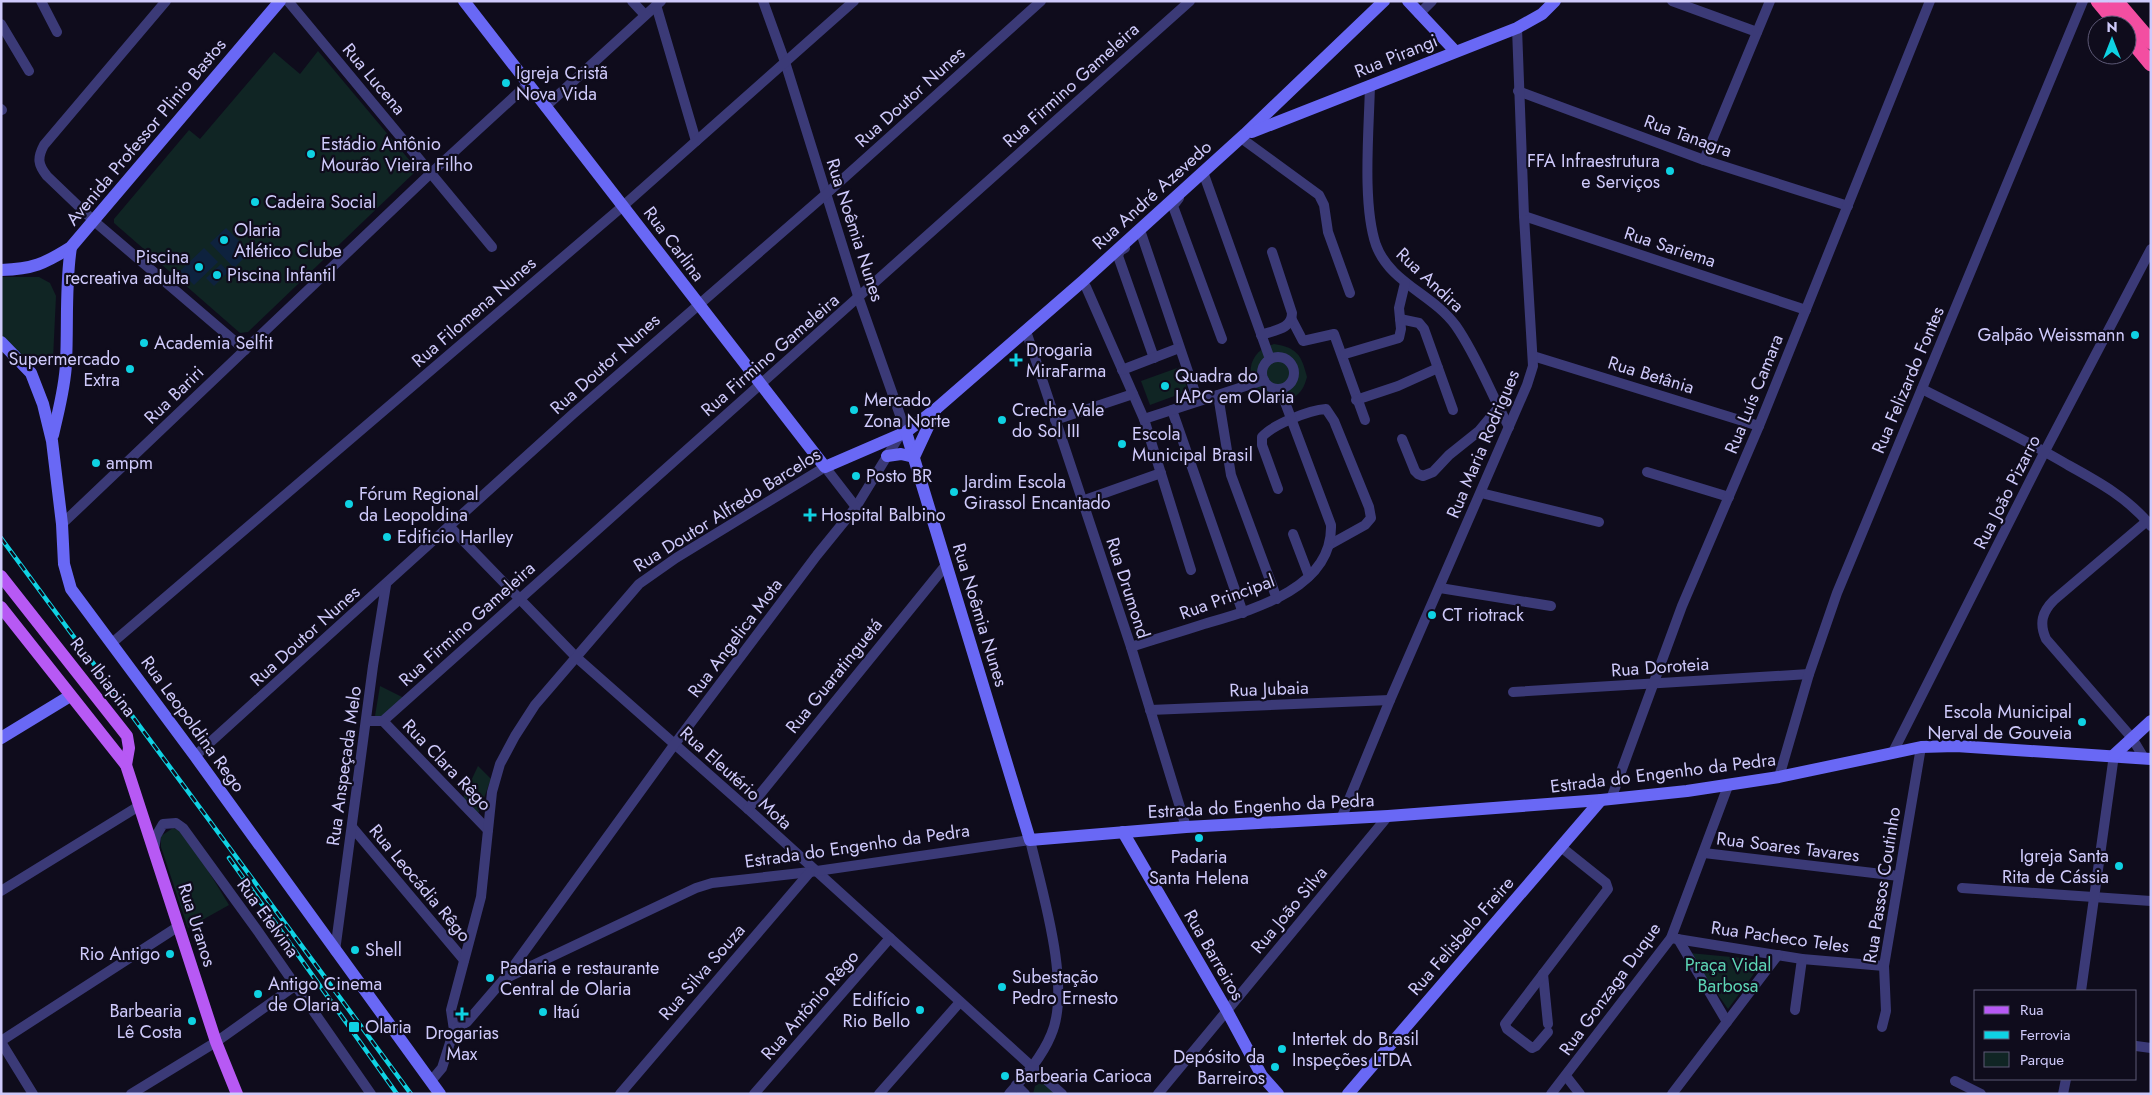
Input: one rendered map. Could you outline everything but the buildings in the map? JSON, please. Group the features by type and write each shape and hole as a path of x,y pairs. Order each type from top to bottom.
{"highway":[{"path":"2098,1 2110,15"},
{"path":"2116,1 2151,42"},
{"path":"2137,48 2151,64"}],"main road":[{"name":"Rua Ibiapina","path":"1,576 126,736 129,748 126,765"},
{"name":"Rua Ibiapina","path":"1,607 126,765"},
{"name":"Rua Uranos","path":"126,765 216,1042 237,1094"}],"street":[{"path":"41,1 58,32"},
{"path":"166,1 44,145 39,154 41,168 94,221 245,350"},
{"name":"Avenida Professor Plinio Bastos","path":"1,270 25,269 50,260 71,247 280,1"},
{"name":"Rua Lucena","path":"288,1 492,247"},
{"name":"Rua Carlina","path":"464,1 856,507"},
{"path":"632,1 645,15"},
{"name":"Rua Noêmia Nunes","path":"763,1 785,62 825,194 903,434 914,457 1030,840 1057,965 1060,994 1058,1016 1052,1035 1032,1067 1009,1094"},
{"name":"Rua Filomena Nunes","path":"112,643 623,206 854,1"},
{"name":"Rua Doutor Nunes","path":"195,756 449,526 1041,1"},
{"name":"Rua Firmino Gameleira","path":"383,721 761,383 859,299 1190,1"},
{"name":"Rua André Azevedo","path":"903,434 937,408 1141,232 1204,175 1384,1"},
{"path":"1408,1 1455,52"},
{"path":"1419,14 1432,1"},
{"name":"Rua Pirangi","path":"1243,136 1516,28 1542,14 1555,1"},
{"path":"1672,1 1757,32"},
{"path":"1704,160 1770,1"},
{"name":"Rua Luís Camara","path":"1606,800 1682,606 1759,426 1930,1"},
{"name":"Rua Felizardo Fontes","path":"1779,777 1809,674 1837,593 2083,1"},
{"path":"545,107 658,3 696,141"},
{"path":"1,24 29,71"},
{"name":"Rua Maria Rodrigues","path":"1341,819 1390,700 1531,376 1533,356 1524,216 1516,28"},
{"name":"Rua Bariri","path":"62,524 431,173 528,84"},
{"name":"Rua Andira","path":"1370,85 1368,188 1372,229 1382,257 1405,283 1440,309 1455,324 1469,347 1509,426"},
{"name":"Rua Tanagra","path":"1518,91 1704,160 1848,206"},
{"path":"1243,136 1319,195 1324,205 1328,232 1350,293"},
{"path":"1222,339 1173,206 1204,175 1270,360"},
{"name":"Rua Sariema","path":"1524,216 1806,310"},
{"path":"1154,358 1118,256 1120,251 1141,232 1198,400"},
{"path":"52,440 66,364 67,290 71,247"},
{"name":"Rua João Pizarro","path":"1894,752 2045,451 2151,248"},
{"path":"1272,252 1292,313 1292,320 1303,341 1334,334 1356,400 1365,420"},
{"path":"1345,354 1398,338 1401,329 1401,299 1405,283"},
{"path":"1086,287 1144,419 1191,570"},
{"path":"1400,319 1415,321 1422,325 1453,410"},
{"path":"1261,335 1288,326 1292,320"},
{"name":"Rua Drumond","path":"1026,331 1131,647 1186,827"},
{"name":"Rua Leopoldina Rego","path":"1,342 31,373 44,404 52,440 62,524 65,570 71,589 195,756 440,1094"},
{"path":"1122,370 1179,348"},
{"name":"Rua Betânia","path":"1533,356 1759,426"},
{"path":"1281,357 1291,363 1294,368 1293,381 1288,386 1280,389 1272,388 1264,380 1262,369 1270,360 1281,357"},
{"path":"1356,400 1398,386 1438,368"},
{"path":"1144,419 1264,380"},
{"name":"Rua Principal","path":"1131,647 1244,613 1277,599 1309,576 1322,560 1332,537 1328,514 1280,389"},
{"path":"1922,389 2045,451 2116,493 2149,523 2054,600 2044,613 2041,622 2046,639 2051,646 2148,758"},
{"path":"1055,420 1133,394"},
{"path":"1218,395 1231,475 1277,599"},
{"path":"1402,439 1415,471 1422,476 1428,475 1479,431 1499,407"},
{"name":"Rua André Azevedo","path":"914,457 937,408"},
{"path":"1172,410 1244,613"},
{"path":"1278,489 1262,445 1262,437 1267,430 1292,419 1326,410 1334,421 1369,507 1370,521 1329,545"},
{"name":"Rua Angelica Mota","path":"504,979 674,745 856,507 887,456 903,434"},
{"name":"Rua Doutor Alfredo Barcelos","path":"454,1030 451,1010 481,897 492,792 500,764 535,705 640,584 653,572 825,467 903,434"},
{"path":"887,456 901,454 914,457"},
{"path":"1647,472 1729,498"},
{"path":"1082,501 1161,473"},
{"path":"1480,493 1599,522"},
{"name":"Rua Eleutério Mota","path":"449,526 576,657 748,809 813,872 890,938 1062,1094"},
{"path":"1292,534 1309,576"},
{"name":"Rua Guaratinguetá","path":"748,809 946,564"},
{"name":"Rua Anspeçada Melo","path":"335,951 386,585"},
{"path":"1440,588 1551,606"},
{"name":"Rua Doroteia","path":"1512,692 1809,674"},
{"path":"1,738 70,696"},
{"name":"Rua Jubaia","path":"1150,710 1390,700"},
{"path":"366,722 383,721"},
{"name":"Rua Clara Rêgo","path":"383,721 488,830"},
{"path":"2081,990 2114,755 2151,721"},
{"name":"Estrada do Engenho da Pedra","path":"454,1030 467,1022 504,979 696,888 712,883 813,872 1030,840 1186,827 1388,816 1606,800 1728,786 1921,747 1956,746 2148,758"},
{"name":"Rua Passos Coutinho","path":"1882,1027 1886,1011 1884,966 1921,747"},
{"name":"Rua Gonzaga Duque","path":"1551,1094 1674,938 1728,786"},
{"name":"Rua Felisbelo Freire","path":"1348,1094 1561,847 1606,800"},
{"path":"1,891 139,806"},
{"name":"Rua João Silva","path":"1158,1094 1388,816"},
{"name":"Rua Etelvina","path":"154,851 156,836 159,828 164,824 176,823 183,828 372,1094"},
{"name":"Rua Leocádia Rêgo","path":"352,827 464,960"},
{"name":"Rua Barreiros","path":"1123,832 1227,1011 1262,1076 1278,1094"},
{"path":"1543,974 1548,1028 1536,1046 1532,1048 1506,1027 1506,1022 1608,889 1606,883 1561,847"},
{"name":"Rua Soares Tavares","path":"1704,853 1899,876"},
{"name":"Rua Silva Souza","path":"620,1094 813,872"},
{"path":"1962,888 2151,901"},
{"path":"33,1094 1,1042 179,926"},
{"name":"Rua Antônio Rêgo","path":"754,1094 890,938"},
{"path":"1674,938 1727,1022"},
{"name":"Rua Pacheco Teles","path":"1674,938 1802,959 1884,966"},
{"path":"1672,1094 1778,955"},
{"path":"1795,1010 1802,959"},
{"path":"131,1094 216,1042 296,985"},
{"path":"879,1094 960,1002"},
{"path":"432,1081 442,1068 454,1030"},
{"path":"2137,1046 2151,1048"},
{"path":"1566,1076 1580,1094"},
{"path":"2063,1094 2066,1080"},
{"path":"1954,1081 1981,1094"},
{"path":"1016,1085 1025,1094"}],"green space":[{"path":"318,51 416,168 416,171 248,332 240,333 114,223 114,219 189,130 200,139 274,52 300,74"},
{"path":"1,277 39,277 50,283 56,296 53,359 46,366 30,366 1,336"},
{"path":"1274,344 1297,353 1303,363 1307,377 1299,394 1280,403 1269,401 1259,394 1253,384 1251,373 1253,361 1260,351"},
{"name":"Quadra do IAPC em Olaria","path":"1180,367 1188,391 1150,405 1141,381"},
{"path":"380,686 404,698 380,718 375,716"},
{"path":"478,766 491,779 478,814 462,800"},
{"path":"173,828 183,832 190,841 229,905 188,928 161,847 161,836"},
{"name":"Praça Vidal Barbosa","path":"1689,953 1764,960 1728,1009"},
{"path":"1042,1082 1059,1094 1033,1094 1035,1086"}],"water":[{"path":"226,228 250,252 234,268 210,243"},
{"name":"Piscina recreativa adulta","path":"204,248 218,262 194,285 180,271"},
{"name":"Piscina Infantil","path":"221,264 228,272 214,286 206,278"}],"railway":[{"path":"1,538 411,1094"},
{"path":"229,858 397,1094"}],"place":[{"name":"Igreja Cristã Nova Vida","path":"506,83"},
{"name":"Estádio Antônio Mourão Vieira Filho","path":"311,154"},
{"name":"FFA Infraestrutura e Serviços","path":"1670,171"},
{"name":"Cadeira Social","path":"255,202"},
{"name":"Olaria Atlético Clube","path":"224,240"},
{"name":"Piscina recreativa adulta","path":"199,267"},
{"name":"Piscina Infantil","path":"217,275"},
{"name":"Galpão Weissmann","path":"2135,335"},
{"name":"Academia Selfit","path":"144,343"},
{"name":"Drogaria MiraFarma","path":"1016,360"},
{"name":"Supermercado Extra","path":"130,369"},
{"name":"Quadra do IAPC em Olaria","path":"1165,386"},
{"name":"Mercado Zona Norte","path":"854,410"},
{"name":"Creche Vale do Sol III","path":"1002,420"},
{"name":"Escola Municipal Brasil","path":"1122,444"},
{"name":"ampm","path":"96,463"},
{"name":"Posto BR","path":"856,476"},
{"name":"Jardim Escola Girassol Encantado","path":"954,492"},
{"name":"Fórum Regional da Leopoldina","path":"349,504"},
{"name":"Hospital Balbino","path":"810,515"},
{"name":"Edificio Harlley","path":"387,537"},
{"name":"CT riotrack","path":"1432,615"},
{"name":"Escola Municipal Nerval de Gouveia","path":"2082,722"},
{"name":"Padaria Santa Helena","path":"1199,838"},
{"name":"Igreja Santa Rita de Cássia","path":"2119,866"},
{"name":"Shell","path":"355,950"},
{"name":"Rio Antigo","path":"170,954"},
{"name":"Padaria e restaurante Central de Olaria","path":"490,978"},
{"name":"Subestação Pedro Ernesto","path":"1002,987"},
{"name":"Antigo Cinema de Olaria","path":"258,994"},
{"name":"Edifício Rio Bello","path":"920,1010"},
{"name":"Itaú","path":"543,1012"},
{"name":"Drogarias Max","path":"462,1014"},
{"name":"Barbearia Lê Costa","path":"192,1021"},
{"name":"Olaria","path":"354,1027"},
{"name":"Intertek do Brasil Inspeções LTDA","path":"1282,1049"},
{"name":"Depósito da Barreiros","path":"1275,1067"},
{"name":"Barbearia Carioca","path":"1005,1076"}]}
